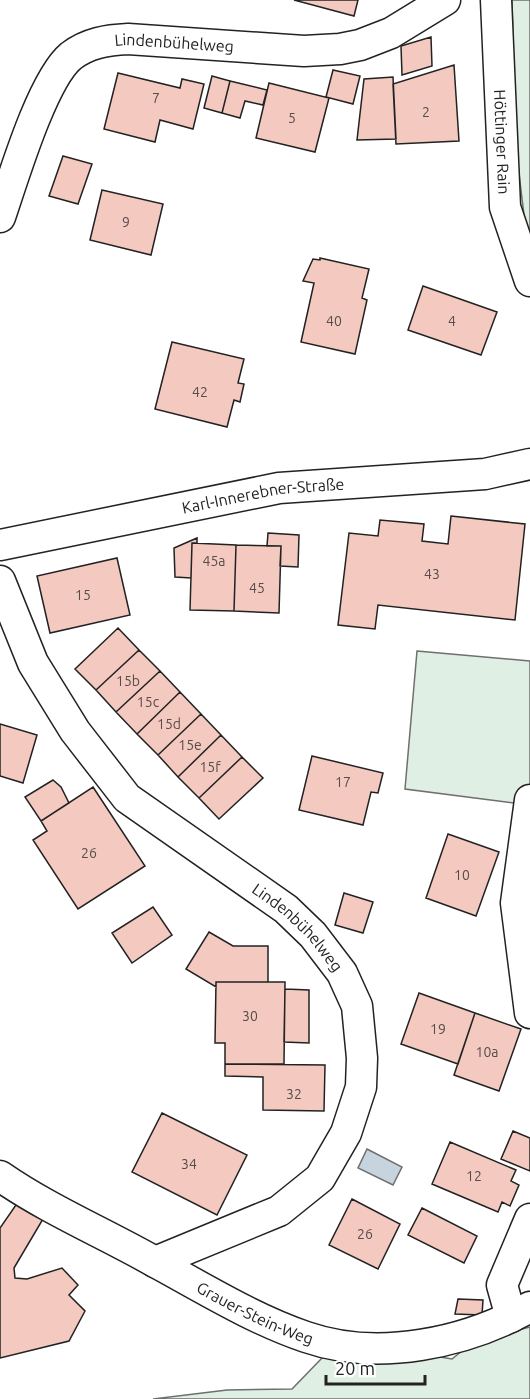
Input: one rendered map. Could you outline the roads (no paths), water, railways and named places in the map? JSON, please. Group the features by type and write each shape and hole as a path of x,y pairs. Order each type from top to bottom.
{"street":[{"name":"Lindenbühelweg","path":"0,217 27,139 53,78 62,65 84,47 99,42 128,39 304,51 340,49 360,45 391,33 445,0"},
{"name":"Höttinger Rain","path":"496,0 506,207 530,281"},
{"name":"Karl-Innerebner-Straße","path":"0,545 279,488 485,474 530,464"},
{"name":"Lindenbühelweg","path":"0,581 33,663 75,731 127,798 286,909 313,935 342,973 357,1006 362,1058 361,1088 346,1133 320,1178 279,1211 155,1262"},
{"path":"530,800 516,903 530,1013"},
{"name":"Grauer-Stein-Weg","path":"0,1176 30,1197 276,1326 308,1338 336,1345 391,1347 461,1337 520,1312"},
{"path":"520,1312 502,1286 530,1219"}]}
